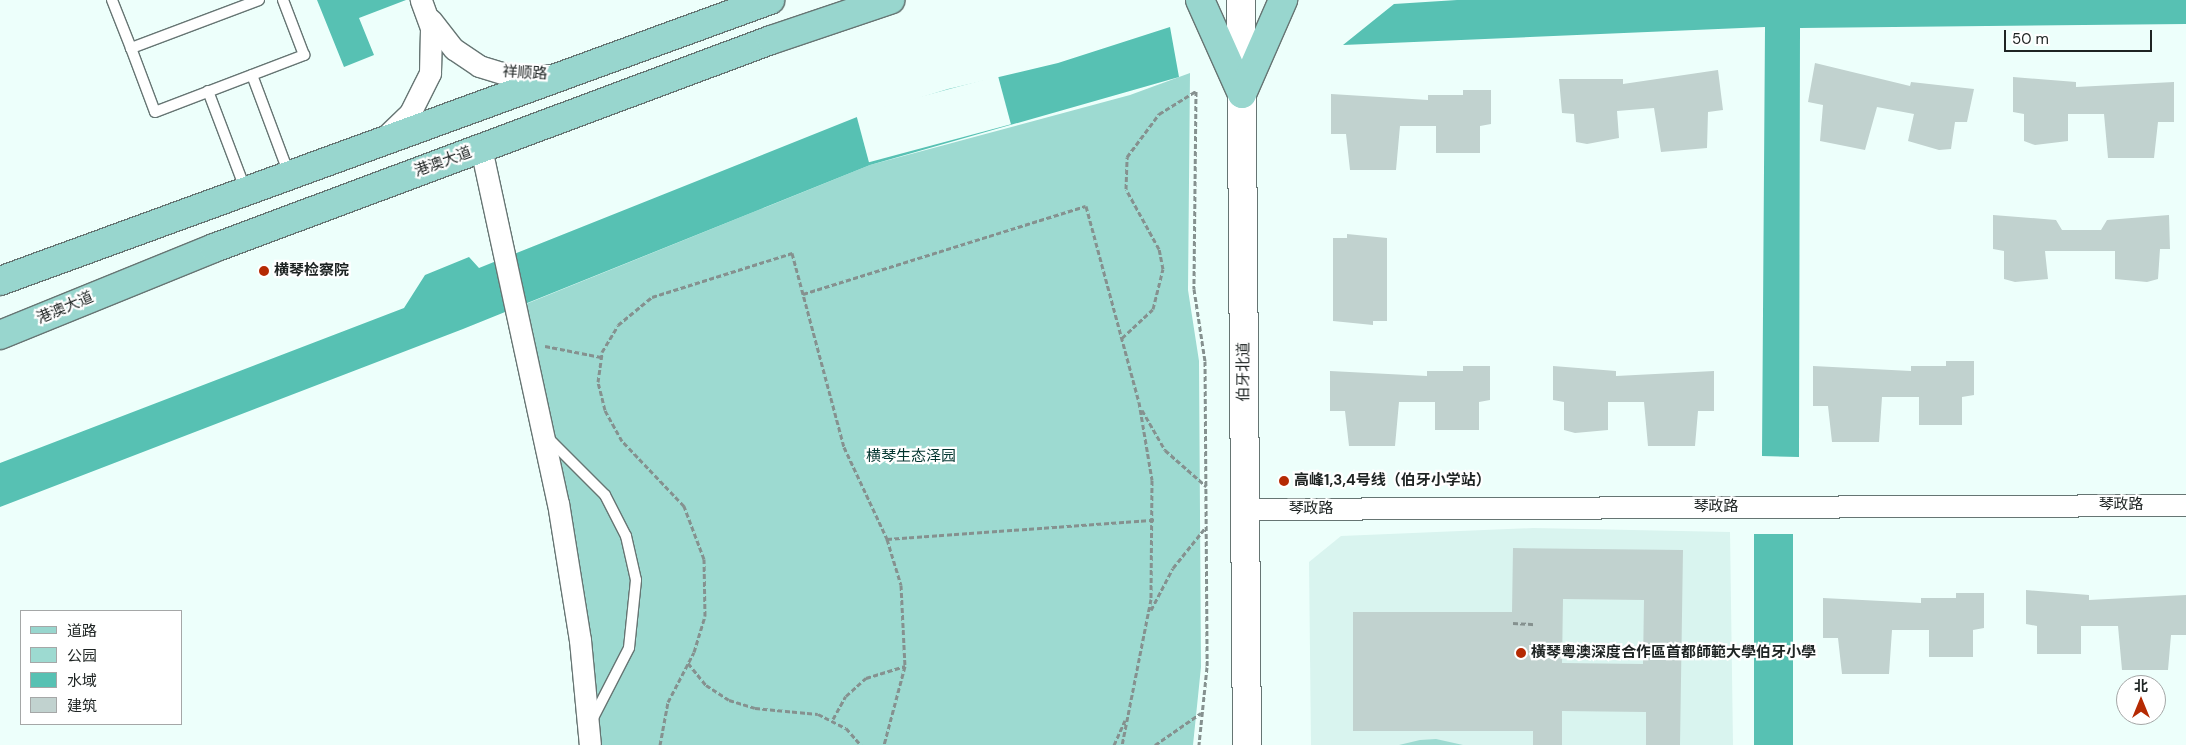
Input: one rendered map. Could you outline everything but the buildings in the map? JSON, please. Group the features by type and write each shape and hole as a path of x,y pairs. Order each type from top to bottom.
{"main road":[{"path":"0,281 246,192 557,75 770,0"},
{"name":"港澳大道","path":"0,335 164,267 481,148 890,0"},
{"path":"1200,0 1242,94"},
{"name":"伯牙北道","path":"1241,0 1247,745"},
{"path":"1242,94 1284,0"},
{"path":"1236,745 1247,700"},
{"path":"1247,700 1258,745"}],"street":[{"name":"祥顺路","path":"424,7 448,44 479,66 508,75 557,75"},
{"name":"祥顺路","path":"376,142 410,113 425,87 432,58 424,7"},
{"path":"481,148 526,342 570,571 589,736"},
{"name":"琴政路","path":"1245,509 2186,505"}],"lane":[{"path":"112,0 155,112 304,55 283,0"},
{"path":"131,48 259,0"},
{"path":"252,75 289,175"},
{"path":"208,91 246,192"},
{"path":"545,435 605,495 626,536 636,580 629,648 589,736"}],"path":[{"path":"1122,338 1153,309 1163,269 1160,249 1126,189 1128,157 1158,114 1196,91 1194,290 1205,361 1207,667 1199,745"},
{"path":"803,294 1086,206 1139,402 1154,520 1149,614 1122,745"},
{"path":"660,745 668,702 700,635 707,597 700,541 673,491 634,454 613,426 600,396 601,356 608,338 633,310 672,288 792,252 844,447 887,539 905,608 905,666 884,745"},
{"path":"526,342 601,356"},
{"path":"1139,402 1165,450 1206,486"},
{"path":"887,539 1154,520"},
{"path":"1149,614 1174,568 1206,528"},
{"path":"1512,623 1535,624"},
{"path":"688,663 706,684 742,705 803,710 833,720 861,745"},
{"path":"833,720 846,696 861,682 905,666"},
{"path":"1156,744 1201,713"},
{"path":"1114,745 1128,715"}],"shaded area":[{"name":"橫琴粵澳深度合作區首都師範大學伯牙小學","path":"1533,528 1730,532 1733,745 1311,745 1309,562 1341,536"}],"green space":[{"name":"横琴生态泽园","path":"1190,73 1188,290 1199,361 1201,667 1193,745 599,745 567,501 526,304 870,165 1130,95"},
{"path":"1436,739 1463,745 1399,745 1420,740"}],"water":[{"path":"317,0 406,0 359,18 374,55 344,67"},
{"path":"1457,0 2186,0 2186,24 1800,28 1799,457 1762,456 1765,27 1343,45 1394,4"},
{"path":"1170,27 1179,77 870,165 463,329 0,507 0,463 404,308 425,275 469,257 479,268 857,117 948,89 1058,63"},
{"path":"1754,534 1793,534 1793,745 1754,745"}],"pier":[{"path":"998,76 1011,124 869,162 856,114"}],"place":[{"name":"横琴检察院","path":"264,271"},
{"name":"高峰1,3,4号线（伯牙小学站）","path":"1284,481"},
{"name":"橫琴粵澳深度合作區首都師範大學伯牙小學","path":"1521,653"}]}
